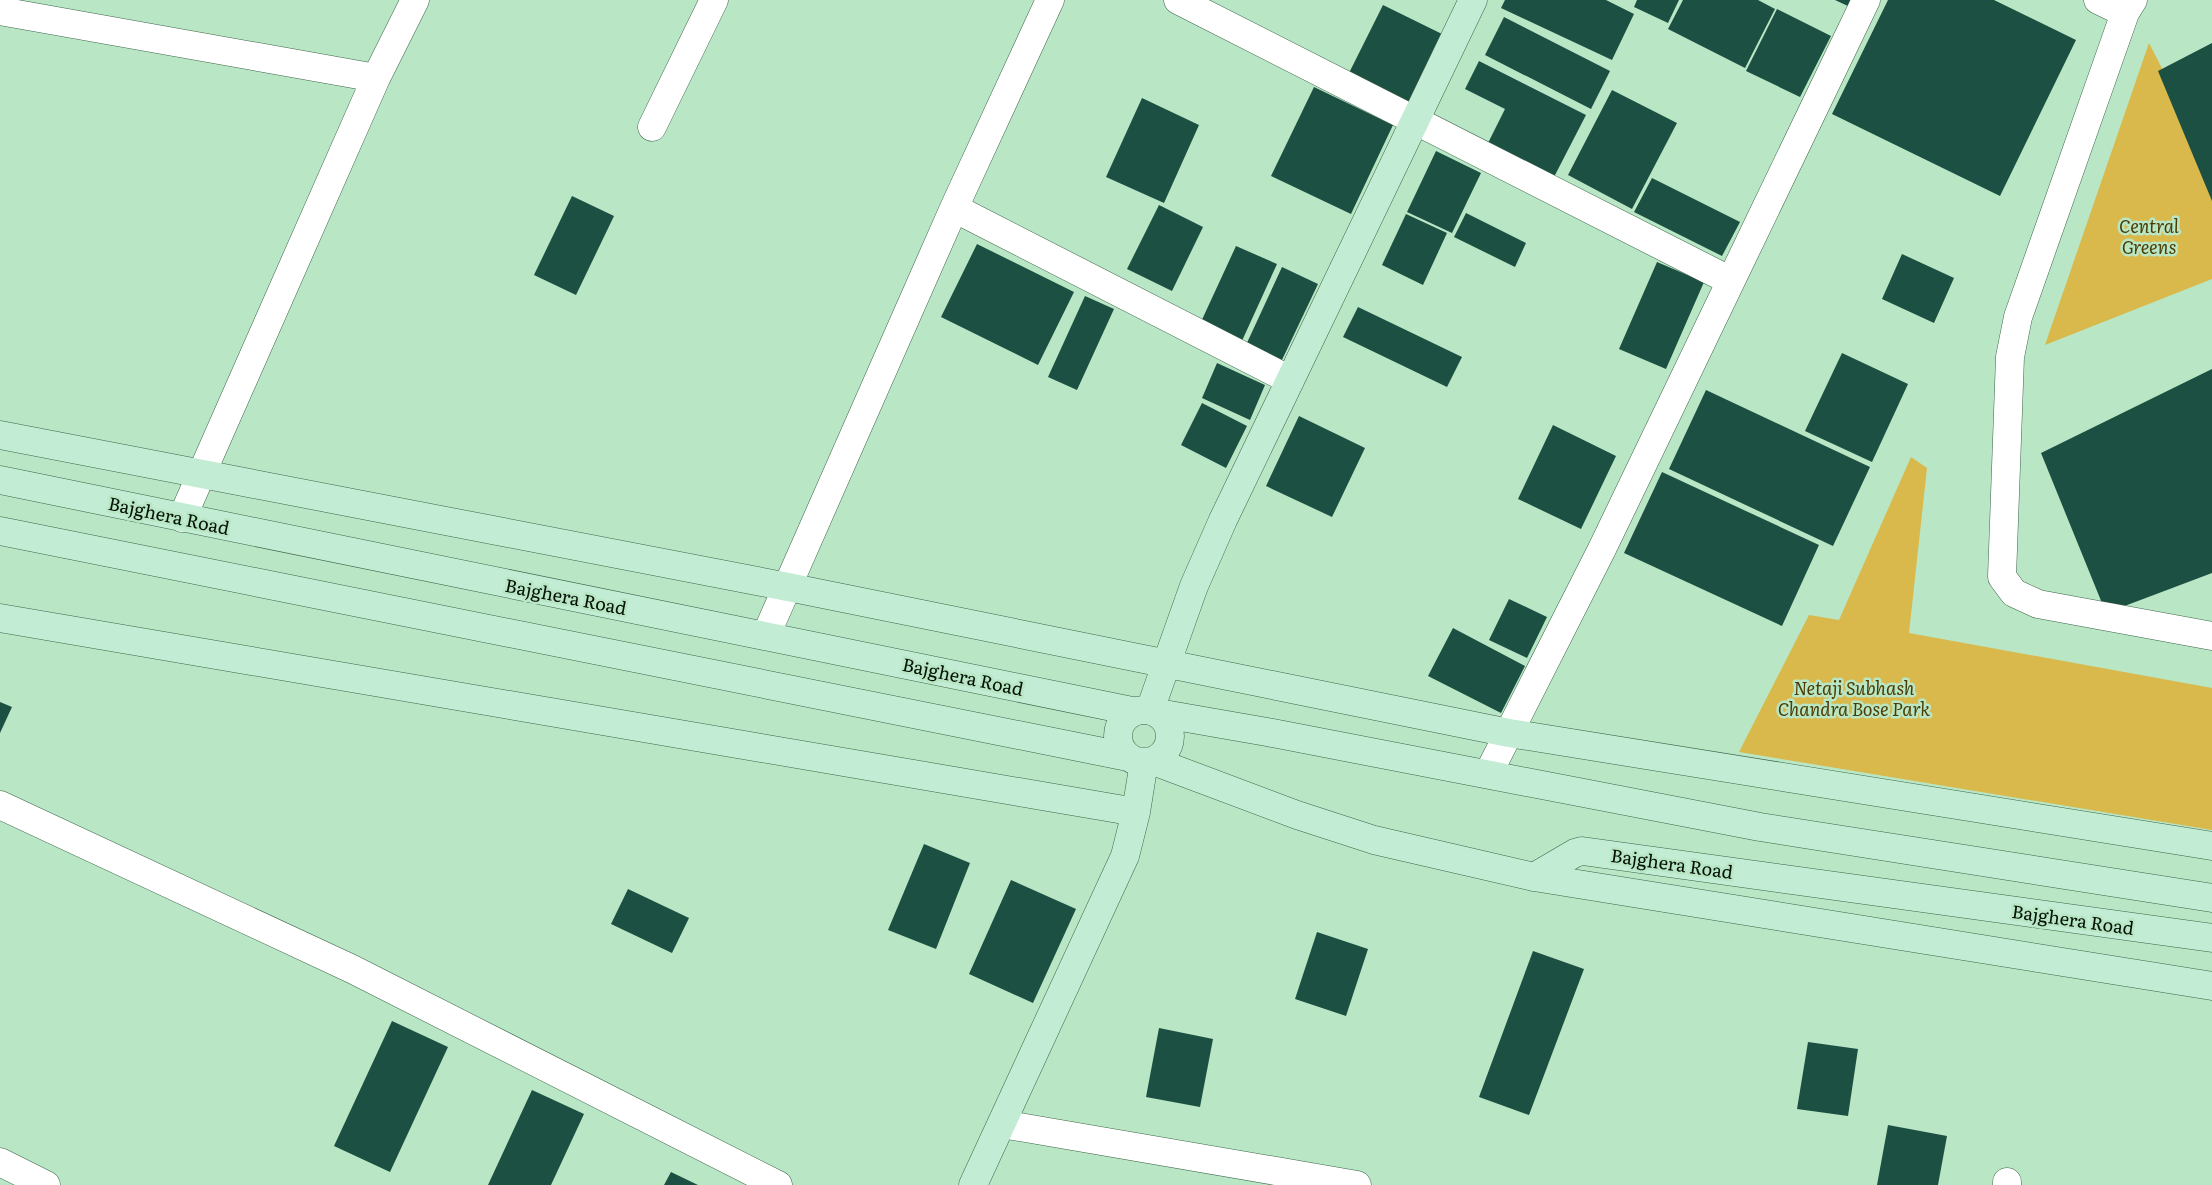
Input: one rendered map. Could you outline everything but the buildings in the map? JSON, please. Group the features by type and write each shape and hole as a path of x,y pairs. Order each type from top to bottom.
{"street":[{"path":"182,518 376,78 415,0"},
{"path":"652,127 714,0"},
{"path":"766,635 954,208 1050,0"},
{"path":"1178,0 1731,281"},
{"path":"1147,711 1194,586 1223,520 1473,0"},
{"path":"1488,774 1602,549 1866,0"},
{"path":"2098,0 2129,7 2018,317 2010,357 2002,577 2014,592 2038,604 2212,636"},
{"path":"15,9 376,78"},
{"path":"954,208 1290,380"},
{"path":"0,435 788,587 1509,733 2212,846"},
{"name":"Bajghera Road","path":"0,480 1147,711 1267,732 1760,827 2212,898"},
{"path":"0,531 1142,760 1374,840 1534,877 2212,986"},
{"path":"0,618 1136,812"},
{"path":"1147,711 1169,726 1171,734 1166,750 1142,760 1118,742 1117,733 1125,717 1147,711"},
{"path":"973,1185 1125,856 1136,812 1142,760"},
{"path":"0,805 352,969 778,1185"},
{"name":"Bajghera Road","path":"1534,877 1575,853 1582,851 2212,938"},
{"path":"1002,1124 1357,1185"},
{"path":"0,1162 46,1185"}],"green space":[{"name":"Central Greens","path":"2149,43 2212,166 2212,279 2045,345"},
{"name":"Netaji Subhash Chandra Bose Park","path":"1911,457 1927,468 1909,633 2212,688 2212,830 1739,752 1809,615 1839,620"}]}
